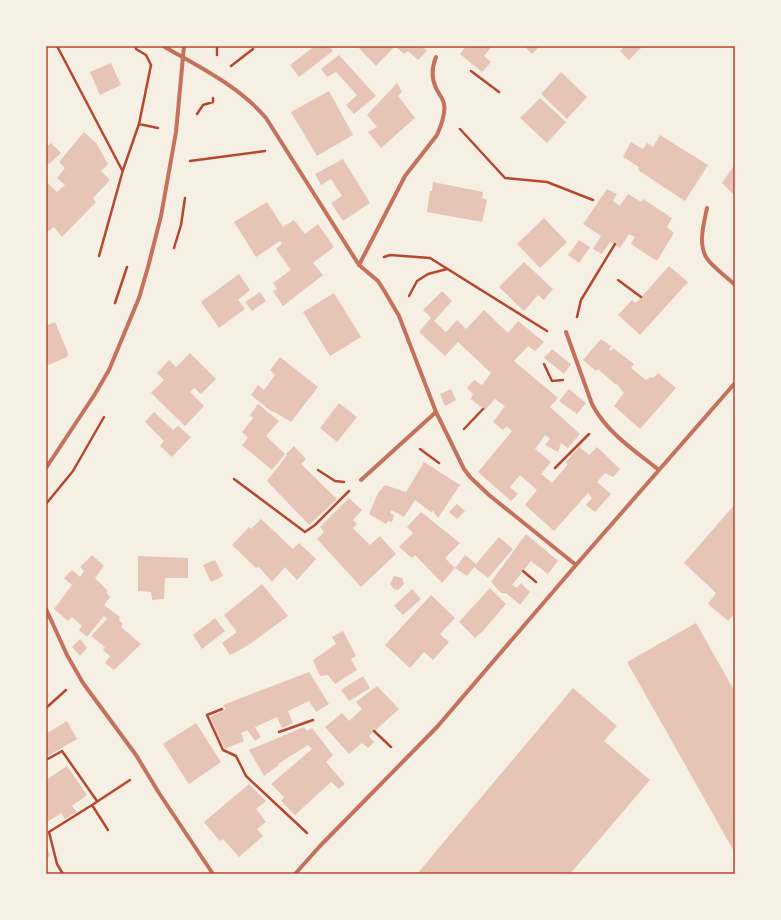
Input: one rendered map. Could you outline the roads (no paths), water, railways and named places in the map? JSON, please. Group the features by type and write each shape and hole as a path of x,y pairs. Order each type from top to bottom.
{"street":[{"path":"163,46 215,76 255,105 266,118 359,265 378,281 386,292 399,316 436,412 464,469 474,482 489,495 576,565"},
{"path":"46,468 96,394 109,370 139,298 161,216 176,132 184,46"},
{"path":"359,265 405,176 437,135 441,127 444,104 435,86 433,77 432,66 436,57"},
{"path":"708,208 703,225 703,252 707,259 735,285"},
{"path":"566,332 597,414 614,433 659,470"},
{"path":"296,874 320,846 437,727 735,383"},
{"path":"361,480 436,412"},
{"path":"46,610 66,655 83,683 136,755 159,793 213,874"}]}
